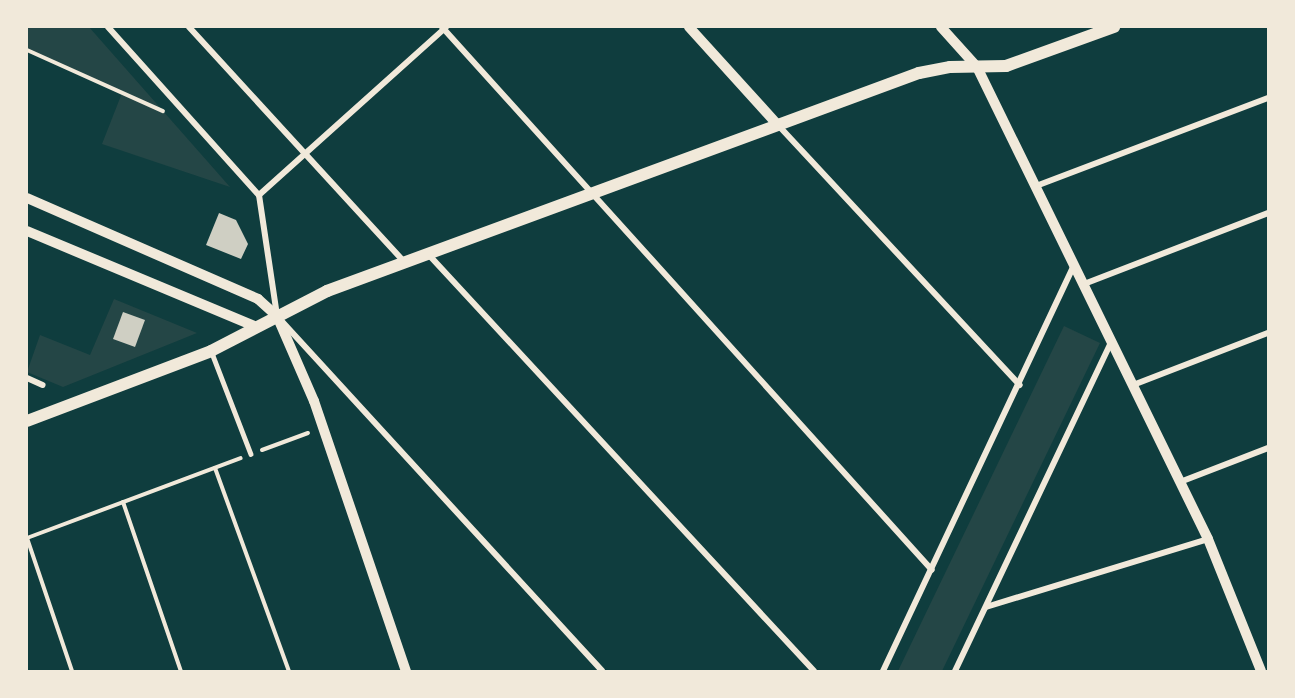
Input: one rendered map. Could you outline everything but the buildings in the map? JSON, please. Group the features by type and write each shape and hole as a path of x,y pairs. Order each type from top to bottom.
{"main road":[{"path":"27,421 211,351 312,297 920,73 1018,63 1114,27"}],"street":[{"path":"108,27 259,195 277,316 323,427 406,671"},
{"path":"189,27 405,262"},
{"path":"689,27 1020,385"},
{"path":"941,27 977,67 1208,539 1262,671"},
{"path":"259,195 444,28 591,194 932,570"},
{"path":"1036,186 1268,98"},
{"path":"27,198 258,299 277,316 602,671"},
{"path":"1084,284 1268,213"},
{"path":"27,231 257,327"},
{"path":"428,254 814,671"},
{"path":"883,671 1020,385 1074,266"},
{"path":"1133,385 1268,333"},
{"path":"955,671 1112,341"},
{"path":"27,378 43,385"},
{"path":"1180,482 1268,448"},
{"path":"986,607 1208,539"}],"lane":[{"path":"211,351 250,454"}],"path":[{"path":"27,50 171,115"},
{"path":"72,671 27,538 323,427"},
{"path":"215,468 289,671"},
{"path":"123,502 181,671"}],"shaded area":[{"path":"27,27 89,27 230,187 102,144 122,93 27,50"},
{"path":"114,299 197,333 63,387 27,372 40,335 90,355"},
{"path":"1064,326 1100,343 942,671 898,671"}]}
